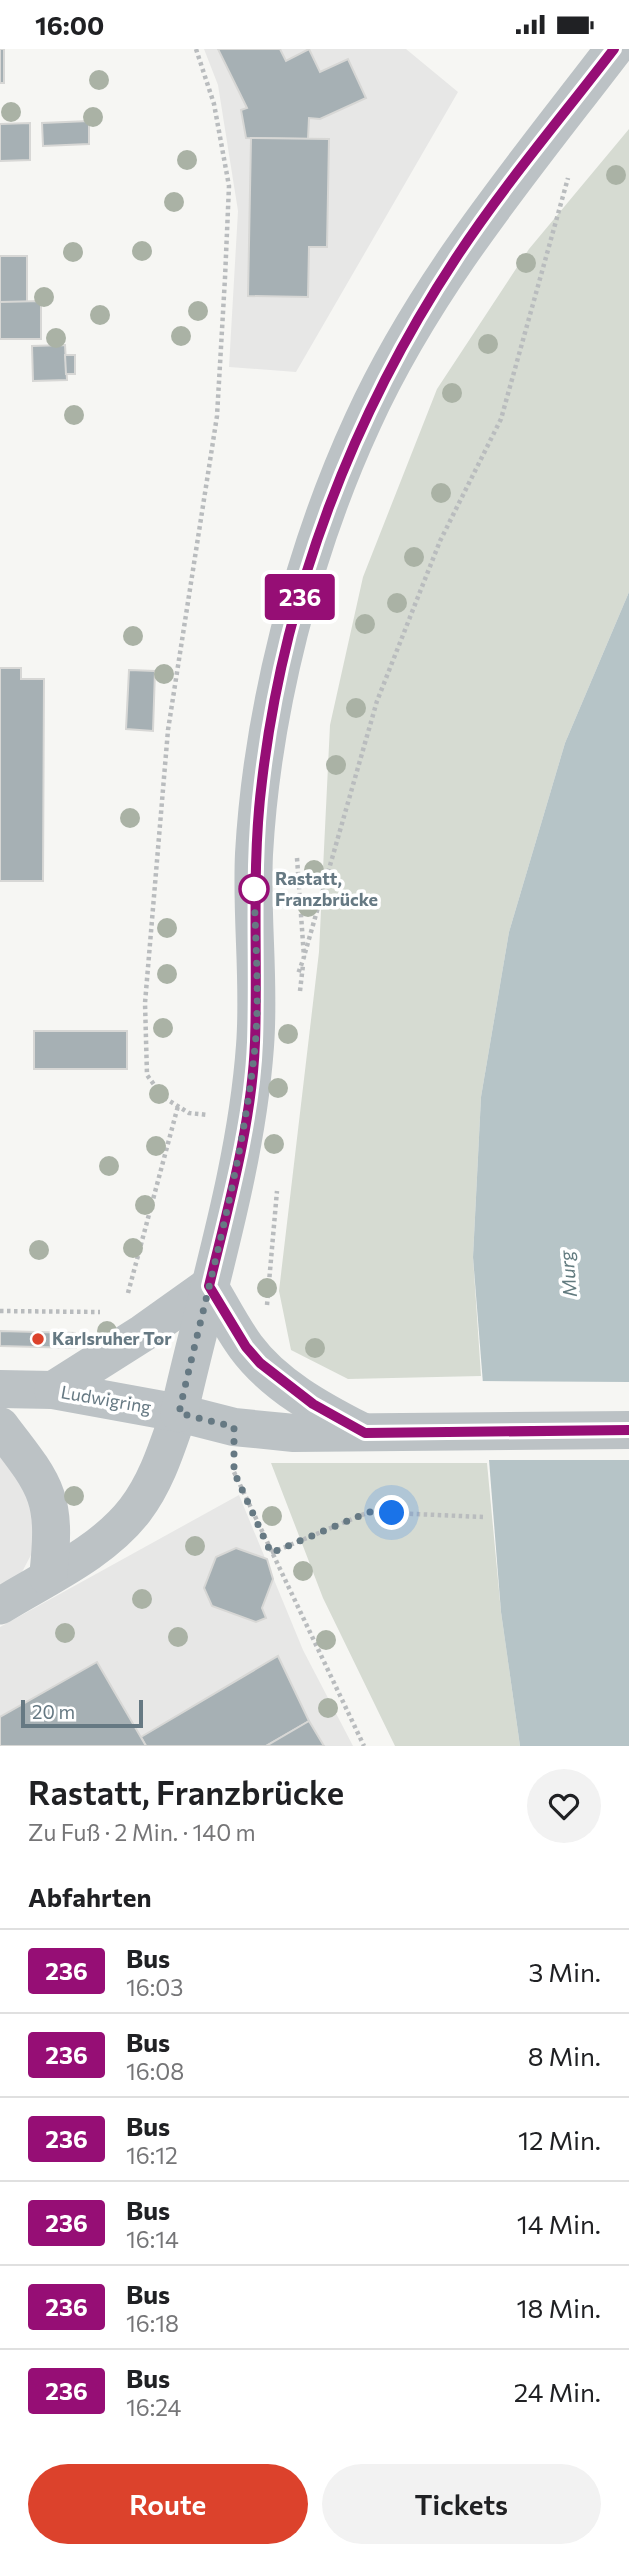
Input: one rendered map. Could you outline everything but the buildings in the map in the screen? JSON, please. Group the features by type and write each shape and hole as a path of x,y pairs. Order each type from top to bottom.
{"street":[{"path":"0,1606 108,1539 135,1510 158,1472 179,1413 245,1118 255,1045 254,855 262,779 277,689 295,614 330,502 363,421 408,335 436,290 497,200 614,49"},
{"path":"53,1390 143,1333 209,1286"},
{"path":"209,1286 246,1347 296,1392 331,1416 365,1433"},
{"name":"Ludwigring","path":"0,1389 53,1390 179,1413 234,1427 294,1433 629,1430"},
{"path":"0,1426 35,1471 46,1491 52,1512 48,1577"}],"path":[{"path":"196,49 214,104 229,185 217,417 168,730 145,1003 148,1075 163,1097 190,1114 245,1118"},
{"path":"319,897 382,689 440,541 501,419 569,168 559,179"},
{"path":"297,851 304,957"},
{"path":"125,1304 178,1106"},
{"path":"0,1311 95,1310 108,1314"},
{"path":"234,1427 234,1472 364,1746"},
{"path":"271,1553 369,1512 483,1517"}],"shaded area":[{"path":"204,49 406,49 458,92 296,372 229,367 238,211 218,85"},
{"path":"629,129 629,592 565,743 509,932 481,1097 473,1257 481,1376 348,1379 291,1350 279,1291 319,952 330,725 363,577 437,389 529,249"},
{"path":"0,1456 40,1501 39,1540 7,1600 0,1605"},
{"path":"271,1463 487,1463 501,1612 520,1746 395,1746 323,1598"},
{"path":"239,1495 303,1650 353,1746 0,1746 0,1627"}],"water":[{"name":"Murg","path":"629,592 629,1746 520,1746 501,1612 473,1257 481,1097 509,932 565,743"}],"pier":[{"path":"478,1381 629,1382 629,1460 483,1460"}],"bus line":[{"name":"236","path":"614,49 457,256 408,335 363,421 330,502 299,602 277,689 262,779 254,855 255,1045 228,1209 209,1286 246,1347 260,1363 313,1404 365,1433 629,1430"}],"place":[{"name":"Rastatt, Franzbrücke","path":"254,889"},
{"name":"Karlsruher Tor","path":"38,1339"}],"route":[{"path":"254,889 254,882 255,1045 245,1118 228,1209 179,1413 234,1427 234,1472 271,1553 369,1512 392,1513"}]}
